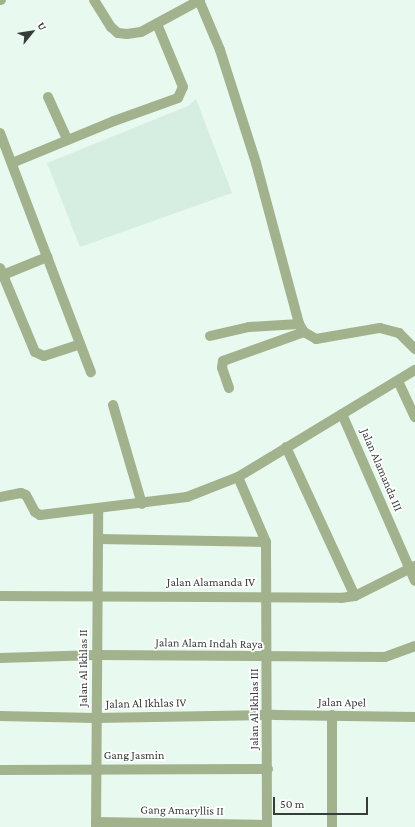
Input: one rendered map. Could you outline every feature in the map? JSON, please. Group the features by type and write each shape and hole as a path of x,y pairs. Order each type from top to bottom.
{"street":[{"path":"94,0 108,22 118,32 141,32 199,0 220,50 256,163 301,328"},
{"path":"12,163 67,139 178,98 182,93 181,80 157,24"},
{"path":"48,97 67,139"},
{"path":"0,133 91,372"},
{"path":"47,257 1,272 35,352 44,356 80,344"},
{"path":"210,336 249,327 301,328 316,339 380,328 399,333 415,349"},
{"path":"229,388 222,368 223,360 301,328"},
{"path":"0,497 21,493 26,495 35,512 40,515 142,504 187,497 238,477 415,370"},
{"path":"398,381 415,417"},
{"path":"113,405 142,504"},
{"name":"Jalan Alamanda III","path":"342,414 412,567 415,581"},
{"path":"286,447 355,596"},
{"name":"Jalan Al Ikhlas III","path":"238,477 266,542 268,826"},
{"name":"Jalan Al Ikhlas II","path":"96,825 98,718 98,509"},
{"path":"98,539 266,542"},
{"name":"Jalan Alamanda IV","path":"0,596 267,596 273,598 355,596 412,567"},
{"name":"Jalan Alam Indah Raya","path":"0,658 98,655 267,658 384,657 415,646"},
{"name":"Jalan Al Ikhlas IV","path":"0,716 98,718 268,715"},
{"name":"Jalan Apel","path":"268,715 415,717"},
{"path":"332,715 332,827"},
{"name":"Gang Jasmin","path":"0,770 268,769"},
{"name":"Gang Amaryllis II","path":"96,825 268,826"}],"shaded area":[{"path":"196,99 232,193 80,247 47,163 188,106"}]}
